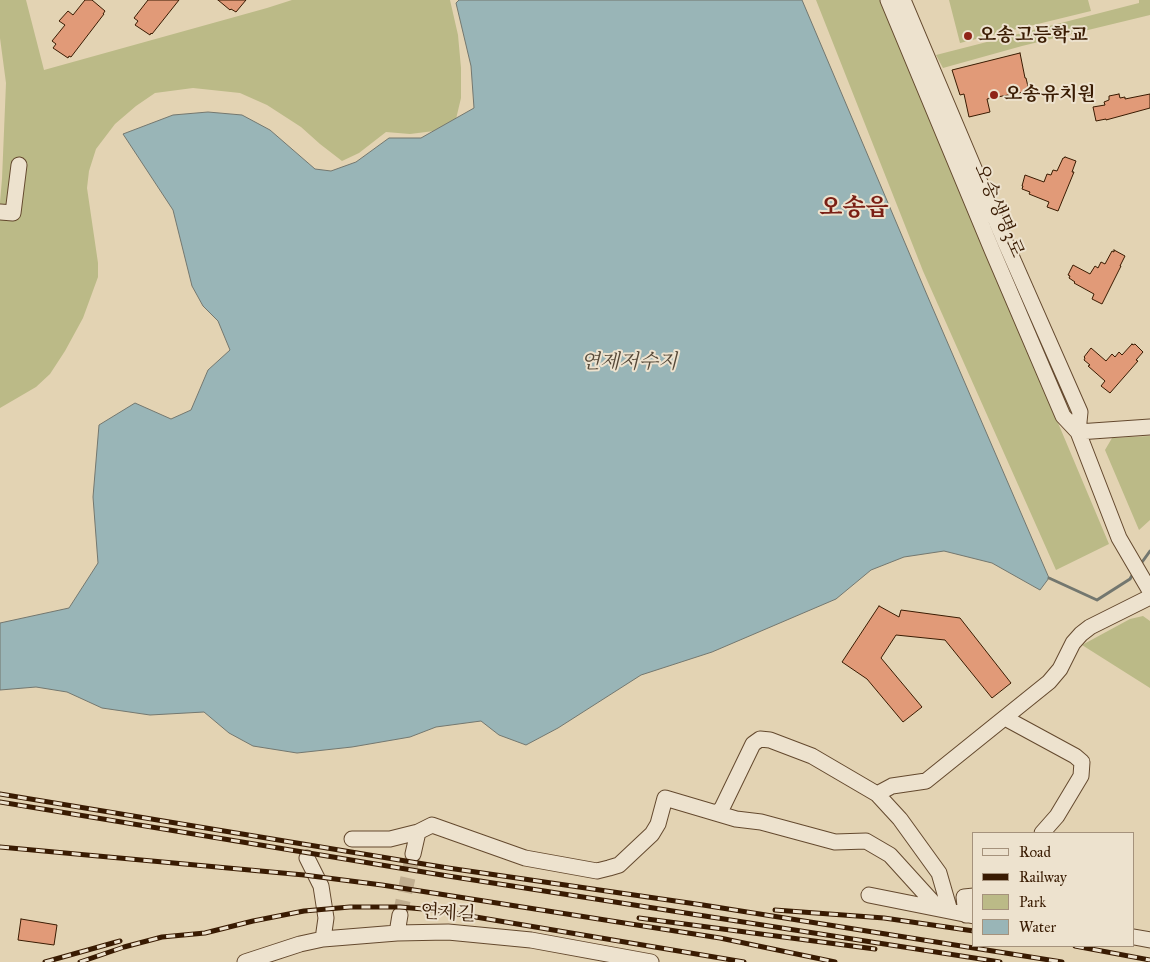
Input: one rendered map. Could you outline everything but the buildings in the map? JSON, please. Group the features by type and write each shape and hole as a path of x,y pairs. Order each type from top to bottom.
{"street":[{"name":"오송생명3로","path":"888,0 1063,416 1078,432 1119,538 1149,592"},
{"name":"오송생명3로","path":"903,0 1006,244 1080,412 1078,432"},
{"path":"0,212 14,213 19,165"},
{"path":"1078,432 1150,427"},
{"path":"877,794 892,786 926,781 1049,682 1060,668 1073,643 1081,634 1149,592"},
{"path":"1005,718 1075,756 1082,762 1081,776 1057,816 1043,832"},
{"path":"717,813 722,808 752,744 760,739 770,740 812,756 877,794 900,819 939,873 944,910"},
{"path":"352,839 390,839 418,832 432,825 525,858 597,871 619,865 652,834 658,824 664,798 736,819 761,822 835,842 866,840 890,854 944,910"},
{"path":"413,854 418,832"},
{"path":"307,858 321,886 326,918 323,940"},
{"path":"869,895 970,916"},
{"path":"970,916 964,897 972,896"},
{"path":"397,932 400,915"},
{"name":"연제길","path":"245,962 300,944 397,932 448,932 531,940 651,962"},
{"path":"1135,938 1150,940"}],"green space":[{"path":"0,0 26,0 44,70 292,0 450,0 458,35 461,98 456,119 434,131 410,134 386,132 359,153 342,161 301,127 267,105 240,93 193,88 155,93 115,124 96,149 89,171 87,188 98,263 98,277 83,318 50,374 36,387 0,408 0,202 6,83 0,38"},
{"path":"816,0 880,0 1109,544 1056,570 923,271"},
{"path":"949,0 1088,0 1091,11 960,43"},
{"path":"1139,0 1150,0 1150,15 1022,46 943,68 936,55 1139,3"},
{"path":"1150,436 1150,520 1139,530 1105,450 1112,438"},
{"path":"1143,616 1150,621 1150,688 1082,645 1130,619"}],"water":[{"name":"연제저수지","path":"459,0 802,0 1049,578 1040,590 992,563 944,551 904,557 871,570 836,599 712,652 641,675 558,728 526,745 499,735 481,721 436,727 410,737 352,747 297,753 253,746 229,733 204,712 150,715 102,708 67,692 36,687 0,690 0,623 69,608 98,563 93,497 99,425 135,403 171,419 191,410 208,370 230,350 218,321 203,306 192,286 173,210 123,134 173,115 208,112 242,115 270,130 315,169 331,171 356,162 389,138 421,138 474,108 471,66 456,3"}],"waterway":[{"path":"1140,565 1150,551"},
{"path":"1049,578 1097,600 1130,579 1134,572"}],"tunnel":[{"path":"400,915 413,854"}],"railway":[{"path":"0,794 448,868 703,905 1062,962"},
{"path":"0,802 448,876 1000,962"},
{"path":"0,847 304,875 382,885 720,938 835,962"},
{"path":"80,962 124,947 162,937 205,933 304,911 350,907 400,907 434,910 744,962"},
{"path":"775,910 884,918 972,931"},
{"path":"639,918 875,949"},
{"path":"45,962 120,941"},
{"path":"1080,947 1150,960"}],"place":[{"name":"오송고등학교","path":"968,36"},
{"name":"오송유치원","path":"994,95"}],"district":[{"name":"오송읍","path":"854,209"}]}
